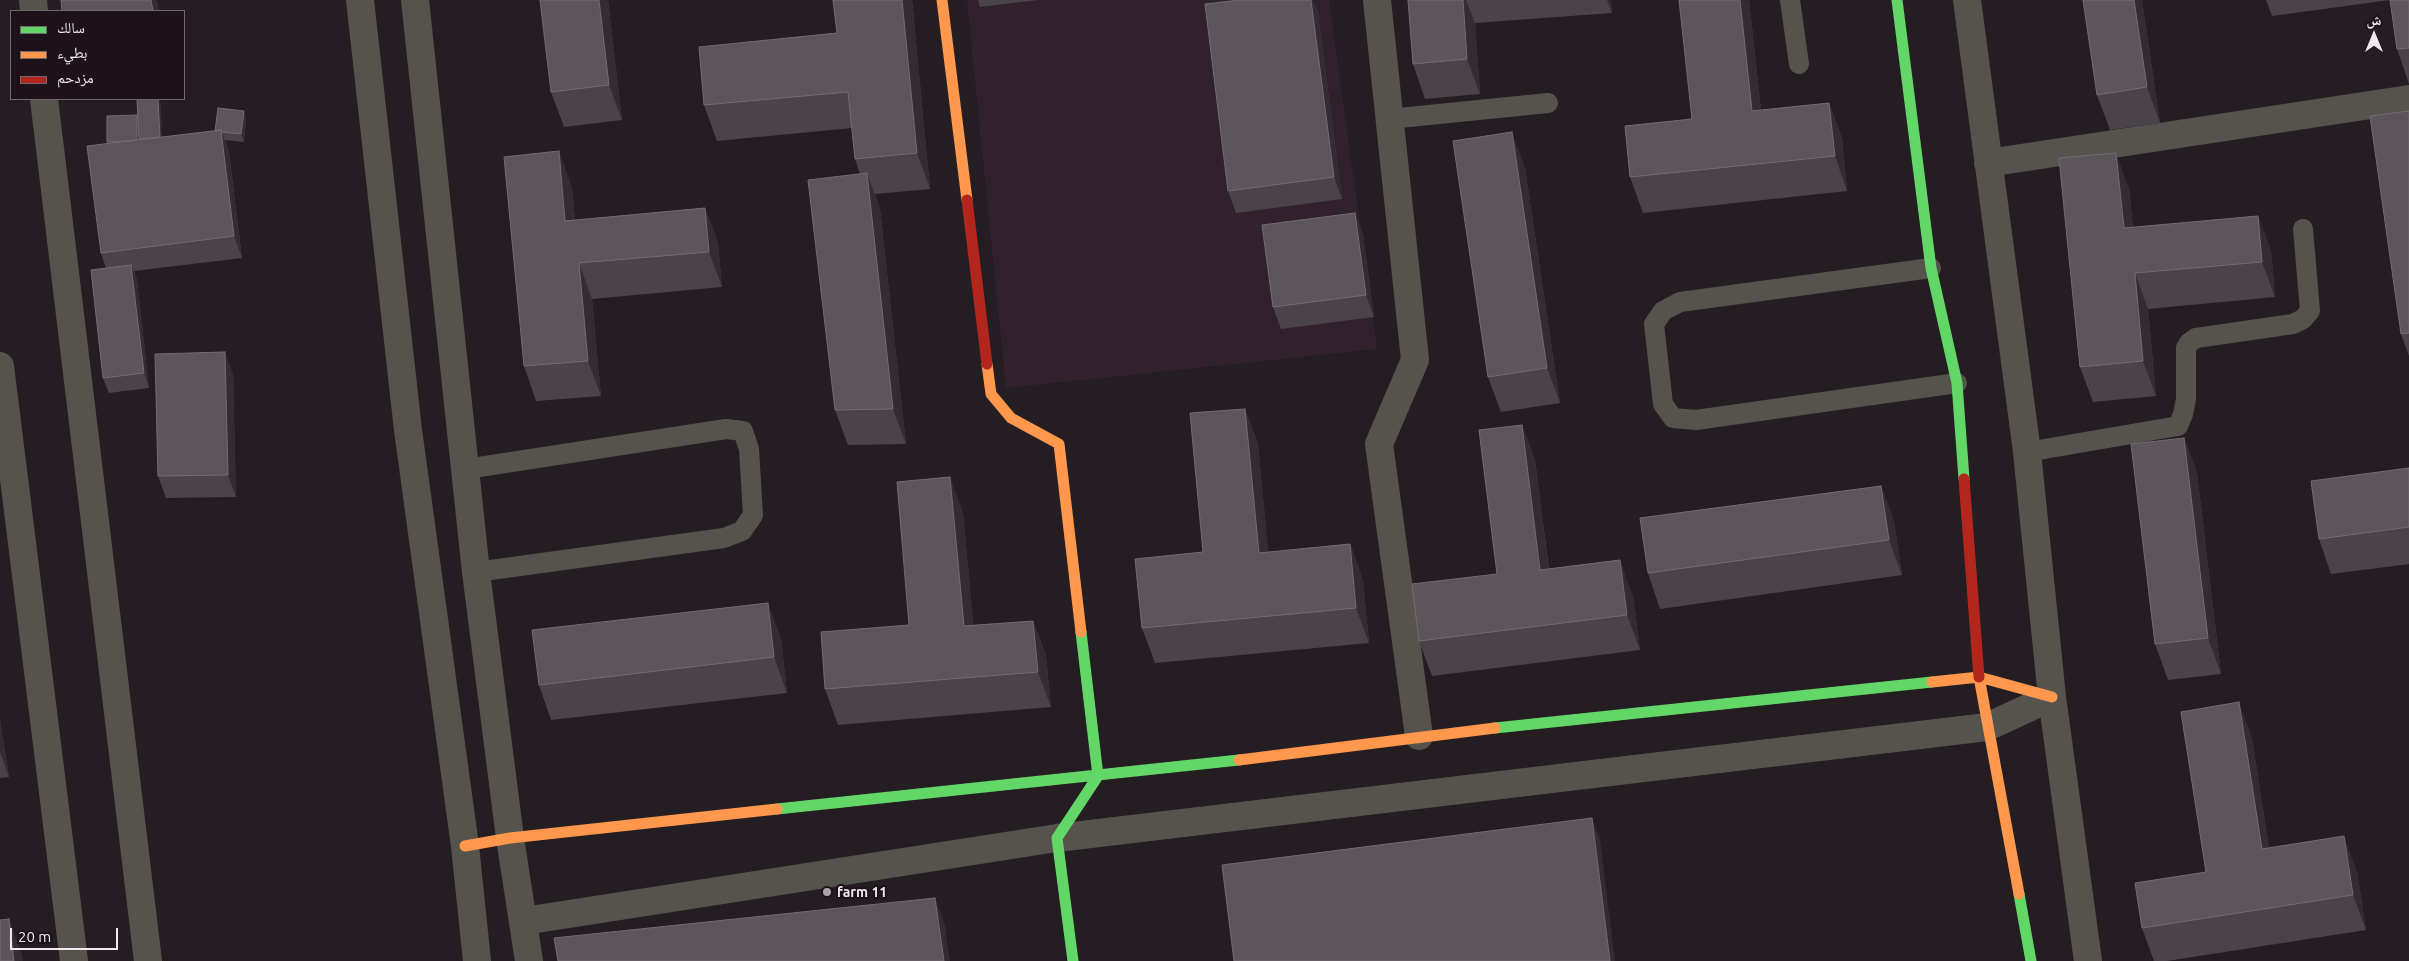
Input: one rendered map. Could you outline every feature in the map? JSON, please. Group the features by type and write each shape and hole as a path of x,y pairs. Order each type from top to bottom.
{"street":[{"path":"360,0 408,430 465,846 477,961"},
{"path":"415,0 476,572 510,838 529,961"},
{"path":"942,0 990,394 1011,418 1059,444 1098,776 1057,838 1073,961"},
{"path":"1377,0 1415,360 1379,444 1419,736"},
{"path":"1897,0 1931,268 1957,384 1979,677 2030,961"},
{"path":"1968,0 1988,163 2028,452 2052,697 2088,961"},
{"path":"1988,163 2409,99"},
{"path":"44,100 148,961"},
{"path":"0,366 74,961"},
{"path":"465,846 510,838 1295,754 1419,736 1979,677 2052,697"},
{"path":"524,921 1057,838 1987,726 2052,697"}],"lane":[{"path":"1790,0 1799,64"},
{"path":"1389,119 1548,103"},
{"path":"2028,452 2178,426 2184,414 2186,399 2186,348 2189,343 2196,338 2293,324 2303,320 2310,311 2303,229"},
{"path":"1931,268 1680,302 1663,311 1654,324 1663,404 1673,418 1696,420 1957,384"},
{"path":"466,469 726,428 743,432 748,449 753,515 742,531 724,538 476,572"}],"shaded area":[{"path":"967,0 1329,0 1377,349 1006,388"}],"building":[{"path":"61,0 151,0 153,10 62,10"},
{"path":"540,0 599,0 609,85 551,92"},
{"path":"833,0 902,0 917,153 855,159 848,92 704,105 699,47 837,33"},
{"path":"1240,0 1311,0 1334,177 1228,191 1205,4"},
{"path":"1408,0 1463,0 1467,59 1413,64"},
{"path":"1679,0 1740,0 1752,111 1829,103 1835,156 1630,177 1625,126 1692,119"},
{"path":"2083,0 2134,0 2147,87 2097,95"},
{"path":"2390,0 2409,0 2409,48 2397,49"},
{"path":"137,100 158,100 160,137 139,139"},
{"path":"218,108 244,111 241,134 222,132 221,130 215,131"},
{"path":"2409,111 2409,333 2401,334 2370,116"},
{"path":"137,115 137,140 107,142 107,116"},
{"path":"221,130 234,236 101,253 87,146"},
{"path":"1512,132 1547,368 1488,377 1453,141"},
{"path":"559,151 565,221 705,208 709,252 579,263 588,361 524,366 504,157"},
{"path":"2116,153 2124,228 2258,216 2262,262 2135,273 2143,361 2080,367 2059,158"},
{"path":"867,173 893,409 835,410 808,180"},
{"path":"1355,213 1366,295 1273,307 1262,225"},
{"path":"131,265 144,373 103,378 91,270"},
{"path":"225,352 228,475 158,476 155,354"},
{"path":"1245,409 1259,553 1350,544 1356,608 1142,628 1135,559 1203,552 1190,413"},
{"path":"1522,425 1540,570 1620,560 1627,615 1419,641 1412,584 1497,574 1479,430"},
{"path":"2184,438 2208,638 2155,644 2131,444"},
{"path":"2409,468 2409,527 2319,539 2311,481"},
{"path":"950,477 964,626 1033,621 1038,672 825,689 821,632 909,625 897,482"},
{"path":"1881,486 1889,540 1648,573 1640,518"},
{"path":"768,603 774,657 539,685 532,630"},
{"path":"2239,702 2262,849 2344,836 2353,895 2142,928 2135,883 2206,872 2181,712"},
{"path":"1592,818 1610,961 1234,961 1222,865"},
{"path":"935,898 944,961 558,961 554,938"},
{"path":"9,919 14,961 0,961 0,920"}],"traffic: fast":[{"path":"1897,0 1931,268 1957,383 1964,479"},
{"path":"1073,961 1057,838 1098,776 1081,632"},
{"path":"1495,728 1932,682"},
{"path":"777,809 1239,760"},
{"path":"2019,894 2031,961"}],"traffic: slow":[{"path":"942,0 967,200"},
{"path":"987,364 991,394 1011,418 1059,444 1081,632"},
{"path":"1979,677 2019,894"},
{"path":"1932,682 1979,677 2052,697"},
{"path":"1239,760 1495,728"},
{"path":"465,846 510,838 777,809"}],"traffic: jam":[{"path":"967,200 987,364"},
{"path":"1964,479 1979,677"}],"place":[{"name":"farm 11","path":"827,892"}]}
